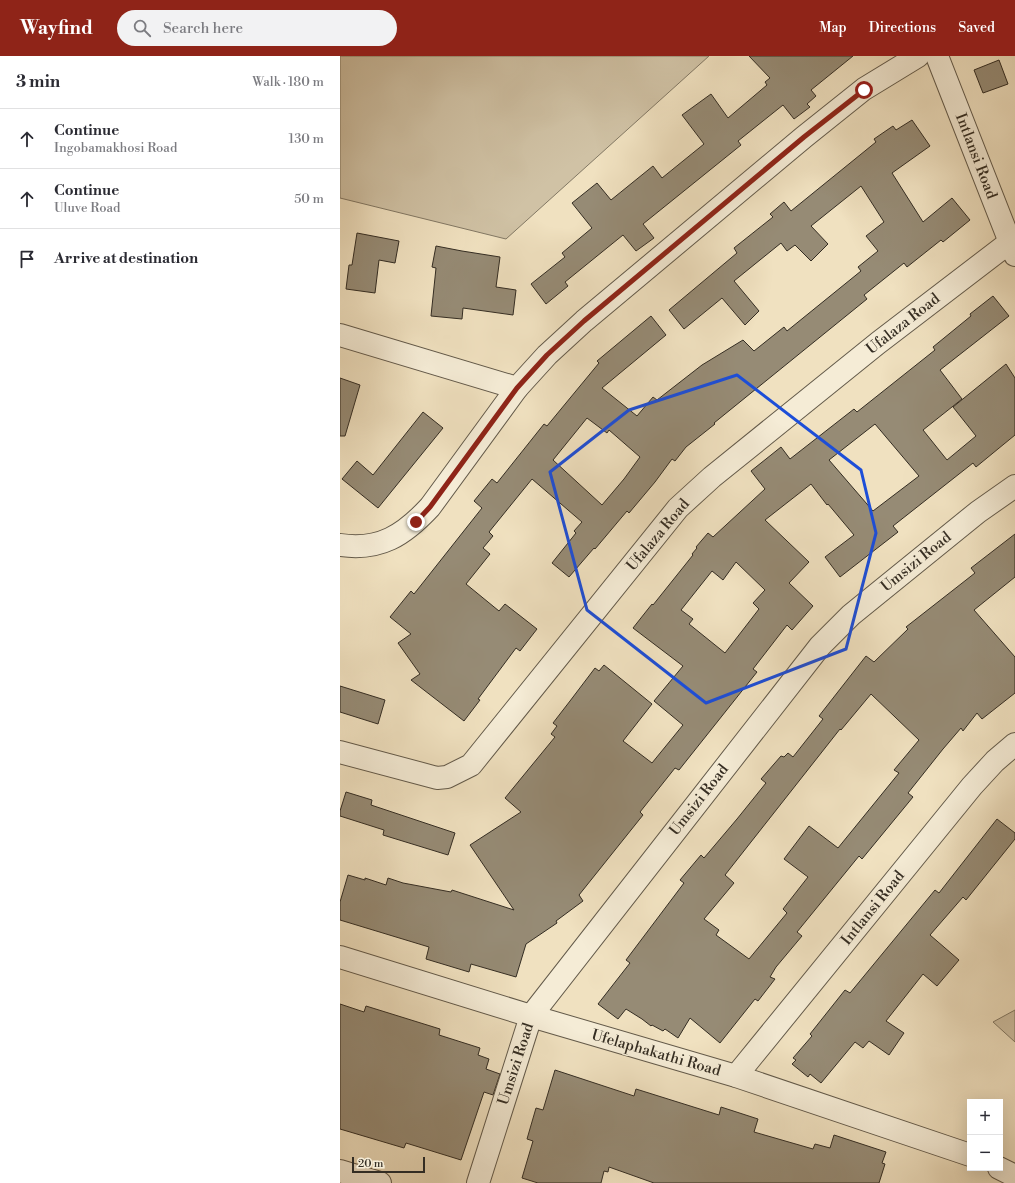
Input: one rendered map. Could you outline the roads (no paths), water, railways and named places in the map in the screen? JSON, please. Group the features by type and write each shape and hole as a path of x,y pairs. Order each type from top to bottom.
{"street":[{"path":"340,545 363,547 384,543 416,522 430,507 517,388 547,355 584,321 804,137 864,90 918,56"},
{"name":"Intlansi Road","path":"937,56 1012,249"},
{"name":"Ufalaza Road","path":"340,752 437,778 447,777 471,765 678,508 712,477 878,343 1012,249"},
{"path":"340,335 517,388"},
{"name":"Umsizi Road","path":"478,1183 531,1016 820,646 851,615 978,512 1015,486"},
{"name":"Intlansi Road","path":"736,1076 972,786 995,761 1015,744"},
{"name":"Ufelaphakathi Road","path":"340,957 531,1016 736,1076 967,1154"},
{"path":"1003,1170 1015,1176"},
{"path":"340,1171 380,1183"}]}
